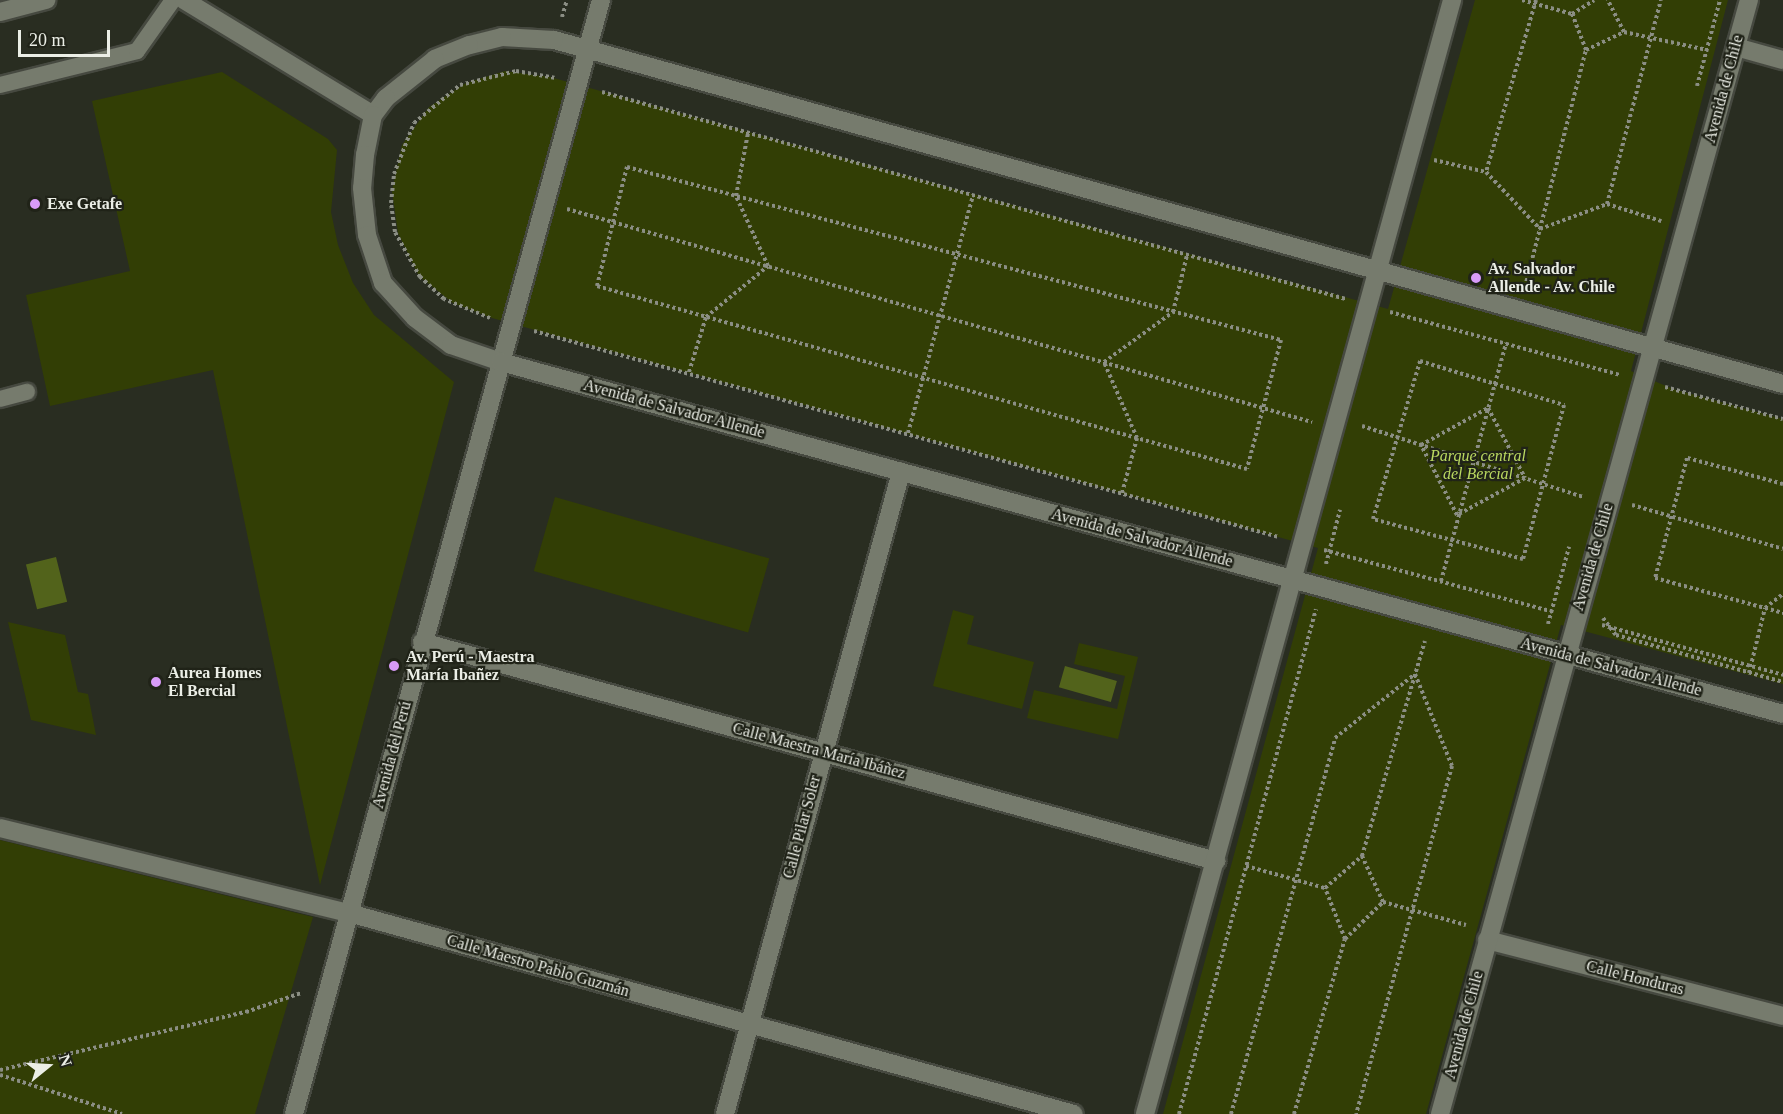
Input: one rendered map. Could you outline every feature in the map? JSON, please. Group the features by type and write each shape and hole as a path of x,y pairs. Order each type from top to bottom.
{"street":[{"path":"0,12 46,0"},
{"path":"183,0 373,115 398,85 435,59 469,45 502,37 540,39 1378,271 1401,280 1783,384"},
{"path":"501,362 601,0"},
{"path":"1145,1114 1336,429 1452,0"},
{"name":"Avenida de Chile","path":"1440,1114 1749,0"},
{"path":"1736,47 1783,60"},
{"name":"Avenida de Salvador Allende","path":"373,115 362,188 367,235 383,283 415,318 451,345 501,362 1783,714"},
{"name":"Avenida del Perú","path":"294,1114 422,642 501,362"},
{"name":"Calle Pilar Soler","path":"725,1114 822,752 901,472"},
{"name":"Calle Maestra María Ibáñez","path":"422,642 1216,861"},
{"name":"Calle Maestro Pablo Guzmán","path":"0,828 349,913 1074,1114"},
{"name":"Calle Honduras","path":"1487,940 1783,1016"}],"lane":[{"path":"0,85 137,51 173,0"},
{"path":"0,399 27,392"}],"path":[{"path":"1522,0 1536,2 1572,14"},
{"path":"1572,14 1594,0"},
{"path":"1608,0 1624,32"},
{"path":"1607,204 1661,0"},
{"path":"1486,172 1536,2"},
{"path":"1519,311 1586,50 1572,14"},
{"path":"1586,50 1624,32 1707,50"},
{"path":"1783,419 577,85 516,71 460,85 414,123 394,174 391,203 395,232 420,277 444,299 511,326 688,372 1783,675"},
{"path":"748,133 736,196 768,266"},
{"path":"1431,171 1437,148"},
{"path":"1434,160 1486,172 1540,229"},
{"path":"627,167 1281,340 1247,468 597,286 614,222 627,167"},
{"path":"908,433 973,195"},
{"path":"546,202 1336,429"},
{"path":"1540,229 1607,204 1661,221"},
{"path":"1104,362 1173,312 1187,255"},
{"path":"688,372 706,317 768,266"},
{"path":"1389,324 1401,280"},
{"path":"1441,581 1457,515 1506,343"},
{"path":"1420,361 1564,405 1523,559 1373,519 1398,438 1420,361"},
{"path":"1104,362 1137,438 1122,493"},
{"path":"1662,393 1666,387 1682,382"},
{"path":"1422,445 1488,408"},
{"path":"1488,408 1525,478"},
{"path":"1359,438 1365,415"},
{"path":"1362,426 1583,496"},
{"path":"1422,445 1457,515"},
{"path":"1783,484 1688,458 1655,578 1783,613"},
{"path":"1457,515 1525,478"},
{"path":"1625,515 1631,493"},
{"path":"1628,504 1783,549"},
{"path":"1179,1114 1341,506"},
{"path":"1749,673 1765,608 1783,594"},
{"path":"1602,616 1606,627 1616,635 1783,682"},
{"path":"1325,888 1362,856 1431,617"},
{"path":"1231,1114 1335,738 1415,674"},
{"path":"1356,1114 1452,766 1415,674"},
{"path":"1362,856 1383,902"},
{"path":"1246,866 1325,888"},
{"path":"1325,888 1345,939"},
{"path":"1383,902 1466,925"},
{"path":"1294,1114 1345,939 1383,902"},
{"path":"0,1070 246,1012 330,983"},
{"path":"0,1075 122,1114"}],"green space":[{"name":"Parque central del Bercial","path":"1475,0 1728,0 1631,371 1673,389 1783,419 1783,684 1561,625 1426,1114 1163,1114 1318,548 492,318 453,303 419,276 398,233 392,191 402,145 429,107 466,83 505,71 550,77 1388,309"},
{"path":"222,72 328,139 337,150 331,212 338,245 353,283 374,315 454,382 320,885 213,370 50,406 26,295 130,271 92,101"},
{"path":"555,497 769,558 748,632 534,571"},
{"path":"953,610 974,616 967,644 1034,662 1022,709 933,686"},
{"path":"8,622 65,635 78,692 88,694 96,735 31,720"},
{"path":"1079,643 1138,657 1118,739 1027,718 1034,690 1117,709 1125,676 1074,664"},
{"path":"0,840 313,917 255,1114 0,1114"}],"shaded area":[{"path":"56,557 67,602 37,609 26,564"},
{"path":"1065,666 1117,681 1111,702 1059,687"}],"place":[{"name":"Exe Getafe","path":"35,204"},
{"name":"Av. Salvador Allende - Av. Chile","path":"1476,278"},
{"name":"Av. Perú - Maestra María Ibañez","path":"394,666"},
{"name":"Aurea Homes El Bercial","path":"156,682"}]}
